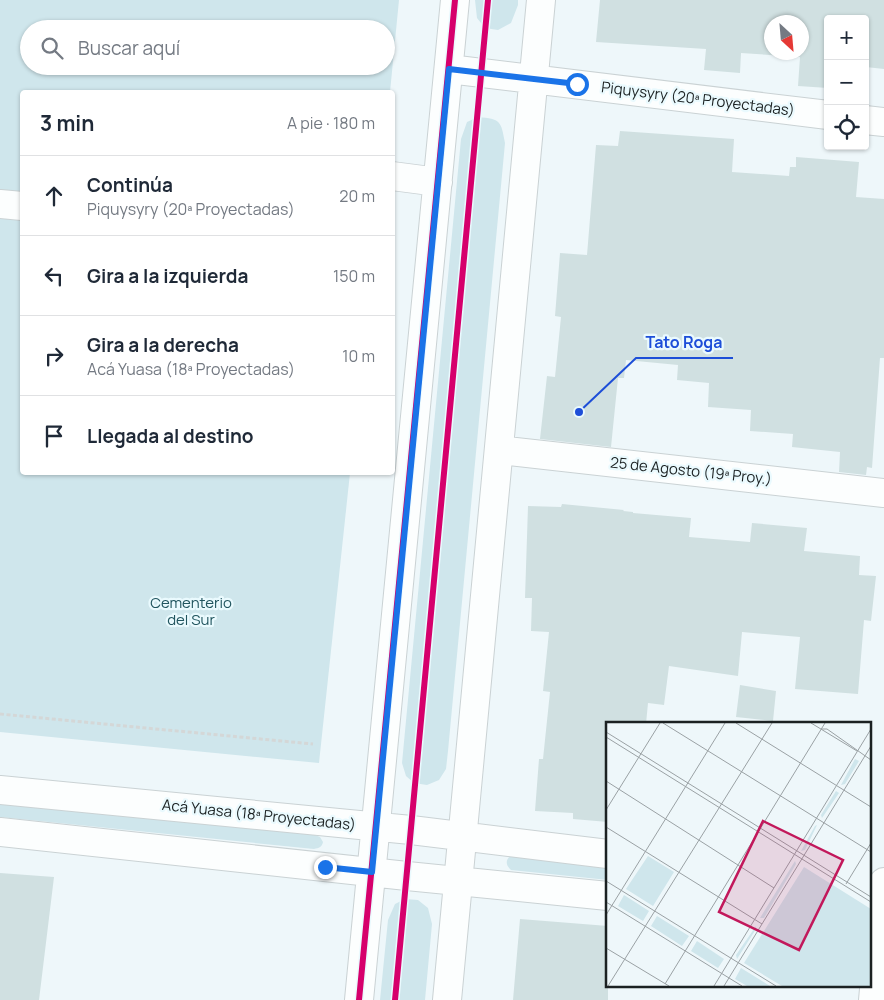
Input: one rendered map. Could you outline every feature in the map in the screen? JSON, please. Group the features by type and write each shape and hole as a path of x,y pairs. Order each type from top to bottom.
{"street":[{"path":"359,1000 455,0"},
{"path":"447,1000 541,0"},
{"name":"Piquysyry (20ª Proyectadas)","path":"449,69 824,115"},
{"path":"869,120 884,122"},
{"path":"395,176 438,182"},
{"path":"0,204 20,206"},
{"name":"25 de Agosto (19ª Proy.)","path":"499,450 884,493"},
{"name":"Acá Yuasa (18ª Proyectadas)","path":"0,790 462,836 606,854"},
{"path":"0,832 606,896"},
{"path":"873,1000 878,922 884,885"}],"path":[{"path":"0,714 313,744"}],"green space":[{"name":"Cementerio del Sur","path":"0,0 399,0 395,41 395,20 20,20 20,75 392,75 390,90 20,90 20,475 350,475 319,763 0,732"},
{"path":"475,0 518,0 518,5 511,23 498,30 485,28 477,18"},
{"path":"478,117 499,122 505,143 446,769 439,780 427,785 414,783 406,776 402,763 461,139 467,122"},
{"path":"0,802 315,835 320,837 323,842 320,847 314,849 0,817"},
{"path":"513,855 606,865 606,880 511,870 507,862 508,858"},
{"path":"405,899 418,900 428,908 432,924 425,1000 380,1000 388,920 395,904"}],"building":[{"path":"600,0 884,0 884,69 869,67 869,15 824,15 824,88 798,86 800,60 809,60 809,15 764,15 764,55 741,53 740,73 704,70 706,49 596,42"},
{"path":"620,131 734,139 732,172 789,176 790,167 796,167 796,157 859,162 856,197 884,199 884,358 880,358 872,468 867,467 866,475 839,472 840,452 792,447 793,434 750,431 751,410 708,407 709,383 677,380 678,365 626,360 624,378 618,378 611,447 540,439 547,376 555,377 561,317 555,316 560,253 587,255 596,145 618,146"},
{"path":"562,504 691,518 689,537 750,542 752,523 807,528 804,551 860,556 859,575 876,576 871,621 864,620 858,694 795,689 800,637 742,632 738,676 669,666 664,705 648,703 646,722 606,722 606,822 573,819 573,813 535,811 539,759 543,759 550,692 543,691 549,632 531,631 532,598 525,598 528,506 561,507"},
{"path":"740,685 776,691 773,721 736,717"},
{"path":"0,873 54,877 39,1000 0,1000"},
{"path":"520,919 606,926 606,988 608,988 608,1000 513,1000"}],"cycle path":[{"path":"359,1000 455,0"},
{"path":"395,1000 488,0"}],"place":[{"name":"Tato Roga","path":"579,412"}],"route":[{"path":"325,867 372,872 449,69 577,84"}]}
